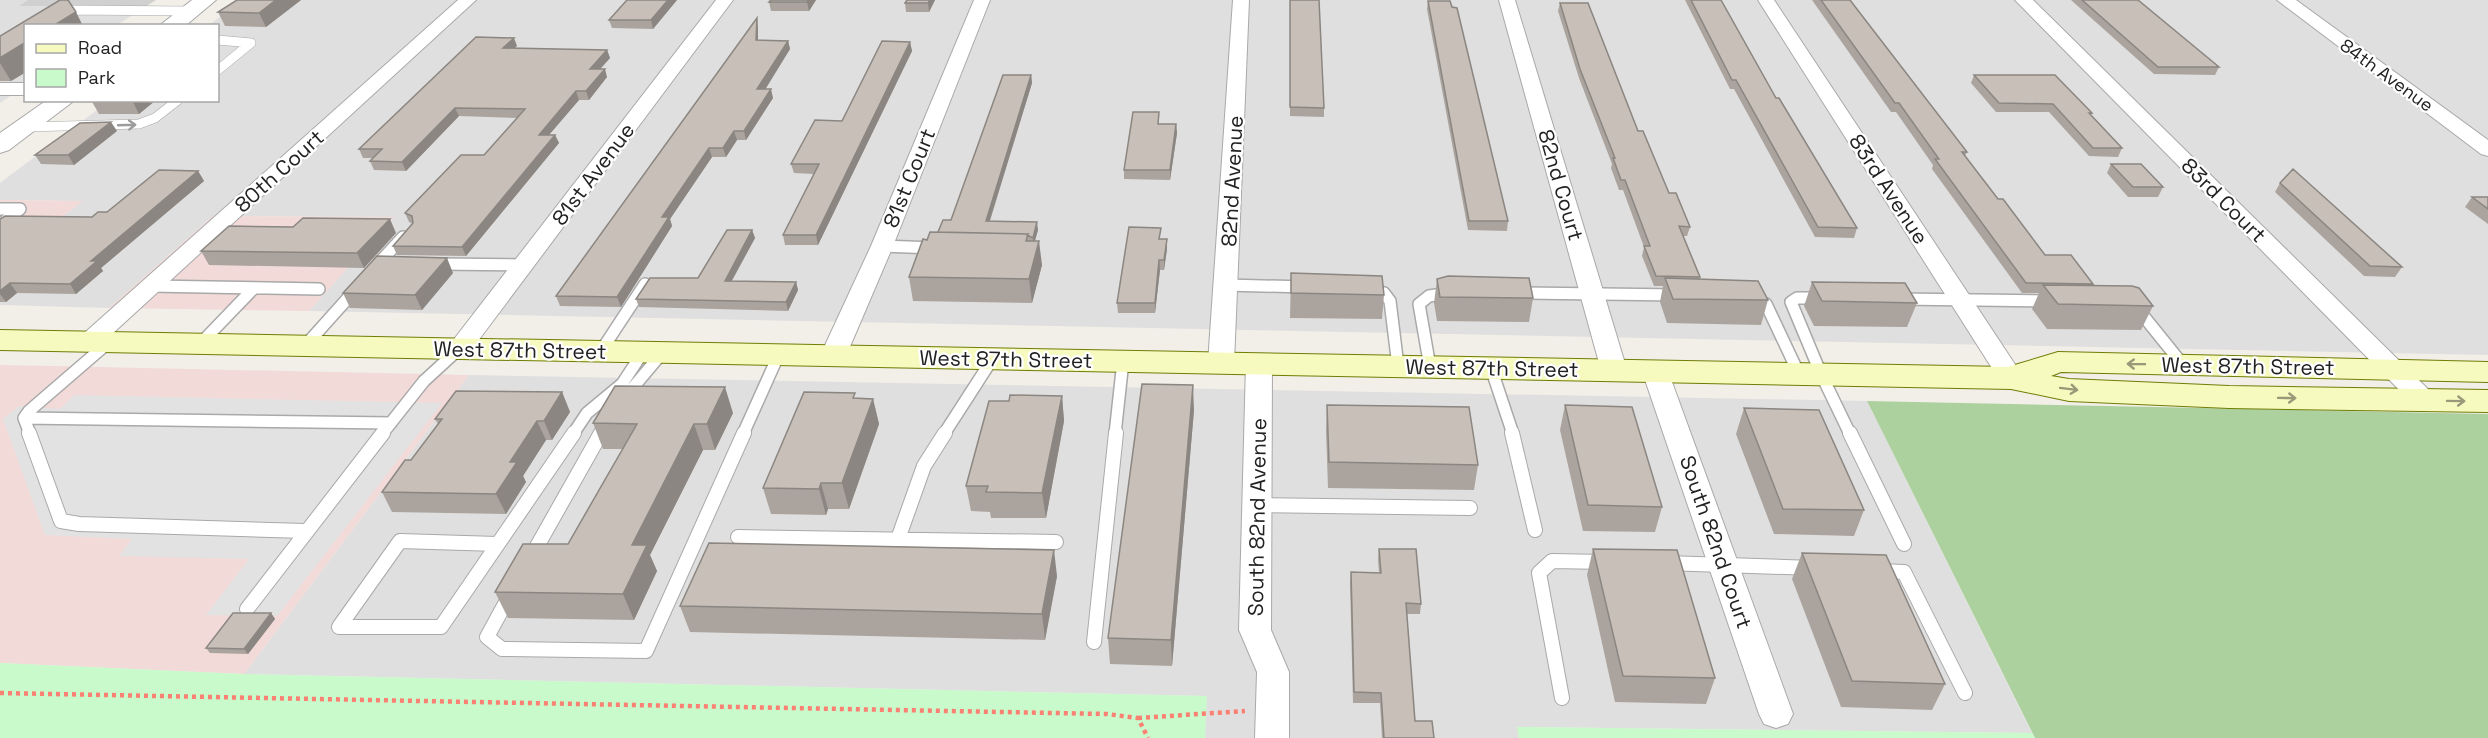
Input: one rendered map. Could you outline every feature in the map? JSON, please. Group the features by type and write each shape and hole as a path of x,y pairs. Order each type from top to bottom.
{"main road":[{"name":"West 87th Street","path":"0,340 2012,378 2069,390 2229,397 2488,402"},
{"name":"West 87th Street","path":"2012,378 2058,362 2488,372"}],"street":[{"name":"80th Court","path":"100,342 151,286 468,0"},
{"name":"81st Avenue","path":"460,348 725,0"},
{"name":"81st Court","path":"833,356 882,246 982,0"},
{"name":"82nd Avenue","path":"1221,363 1241,0"},
{"name":"82nd Court","path":"1507,0 1614,370"},
{"name":"83rd Avenue","path":"1766,0 2012,378"},
{"name":"83rd Court","path":"2023,0 2424,400"},
{"name":"84th Avenue","path":"2285,0 2488,150"},
{"path":"173,24 199,5"},
{"path":"0,89 24,89"},
{"path":"0,145 60,102"},
{"name":"South 82nd Avenue","path":"1259,363 1255,630 1273,672 1273,724"},
{"name":"South 82nd Court","path":"1655,371 1776,714"}],"lane":[{"path":"45,24 70,10 199,5"},
{"path":"219,40 251,43 219,69"},
{"path":"26,126 139,124 155,118 175,102"},
{"path":"0,209 20,209 0,225"},
{"path":"305,346 410,230"},
{"path":"882,246 948,248"},
{"path":"424,263 524,265"},
{"path":"601,351 645,284"},
{"path":"1226,285 1320,288"},
{"path":"151,286 319,289"},
{"path":"201,343 254,288"},
{"path":"1356,289 1384,293 1390,301 1398,366"},
{"path":"1430,367 1419,304 1429,296 1458,292"},
{"path":"1503,293 1693,295"},
{"path":"1736,296 1753,298 1766,304 1810,374 1904,544"},
{"path":"1810,374 1791,302 1797,298 1837,298"},
{"path":"1883,298 2062,301"},
{"path":"2121,302 2141,310 2183,365"},
{"path":"100,342 28,411 24,418 61,521 79,524 304,531"},
{"path":"247,609 304,531 424,381 460,348"},
{"path":"497,544 400,541 339,627 441,627 587,413 622,384 653,352"},
{"path":"653,352 616,406 487,637 502,649 646,651 779,354"},
{"path":"898,539 924,466 993,358"},
{"path":"1094,642 1123,361"},
{"path":"1491,368 1510,422 1535,530"},
{"path":"24,418 391,423"},
{"path":"1257,505 1470,508"},
{"path":"738,537 1056,542"},
{"path":"1562,698 1539,573 1552,561 1620,562"},
{"path":"1655,563 1825,569"},
{"path":"1859,570 1904,572 1965,693"}],"path":[{"path":"0,693 1107,714 1138,718 1273,724"},
{"path":"1138,718 1148,738"}],"shaded area":[{"path":"0,0 28,0 21,6 145,7 119,24 24,24 24,87 0,103"},
{"path":"28,0 156,0 145,7 19,6"},
{"path":"242,0 2488,0 2488,355 309,311 393,217 213,216 109,308 0,305 0,265 81,201 0,200 0,183 108,102 219,102 219,24 210,24"},
{"path":"0,200 83,201 0,265"},
{"path":"213,216 394,217 309,311 109,308"},
{"path":"0,365 469,375 244,674 0,663"},
{"path":"469,375 1867,401 2032,733 1518,727 1519,738 1205,738 1206,696 244,674"},
{"path":"74,395 442,403 277,616 206,615 249,559 119,556 132,539 45,535 3,419 19,406 60,409"}],"green space":[{"path":"1867,401 2488,414 2488,738 2035,738"},
{"path":"0,663 244,674 1207,696 1205,738 0,738"},
{"path":"1517,727 2032,733 2035,738 1519,738"}],"building":[{"path":"60,0 68,0 76,12 56,24 24,24 24,43 0,58 0,36"},
{"path":"237,0 276,0 259,13 218,12"},
{"path":"627,0 668,0 651,20 609,20"},
{"path":"771,0 808,0 807,2 769,2"},
{"path":"907,0 930,0 928,3 905,3"},
{"path":"1290,0 1319,0 1324,108 1290,107"},
{"path":"1691,0 1721,0 1776,98 1779,98 1857,228 1818,227 1736,80 1732,80"},
{"path":"1821,0 1850,0 1967,152 1962,152 1998,199 2003,199 2045,255 2071,255 2093,284 2026,283 1935,159 1939,159 1899,103 1895,103"},
{"path":"2082,0 2138,0 2219,67 2158,67"},
{"path":"1428,1 1450,1 1452,7 1457,8 1508,221 1469,221"},
{"path":"1560,3 1588,3 1638,131 1643,131 1669,193 1676,193 1690,227 1679,226 1700,277 1656,276 1644,246 1650,246 1625,180 1621,180 1613,158 1615,158 1580,69"},
{"path":"757,18 756,40 788,41 757,89 771,89 744,131 734,131 723,148 709,148 662,217 669,217 617,297 556,296"},
{"path":"476,37 514,38 503,48 607,50 590,69 605,69 586,91 576,91 539,135 555,135 462,247 393,246 413,223 412,216 405,213 461,155 484,155 525,109 455,108 402,162 370,161 382,149 359,149"},
{"path":"882,41 910,42 816,235 783,235 819,164 791,164 815,120 842,121"},
{"path":"1003,75 1031,75 986,221 1037,222 1033,238 1028,234 938,232 943,220 951,220"},
{"path":"1974,75 2055,75 2122,148 2093,148 2053,104 1999,103"},
{"path":"1133,112 1159,112 1158,124 1176,124 1170,170 1124,170"},
{"path":"111,122 68,155 35,155 80,123"},
{"path":"2111,164 2141,164 2163,187 2133,187"},
{"path":"2293,169 2402,267 2370,266 2280,183"},
{"path":"159,170 198,171 91,261 97,261 70,284 10,283 0,291 0,219 5,216 92,217 98,212 107,212"},
{"path":"2472,197 2488,197 2488,209"},
{"path":"303,218 390,219 357,253 201,251 229,226 293,227"},
{"path":"1129,227 1161,228 1159,239 1167,239 1164,260 1159,260 1155,303 1117,303"},
{"path":"727,230 752,230 725,281 796,282 786,302 636,299 650,278 698,278"},
{"path":"930,232 1028,234 1026,241 1039,241 1029,279 909,277 923,239 927,240"},
{"path":"377,256 447,258 415,295 343,293"},
{"path":"1291,273 1382,276 1384,295 1291,293"},
{"path":"1448,276 1529,278 1533,298 1440,297 1437,279"},
{"path":"1665,278 1758,281 1768,300 1673,299"},
{"path":"1812,282 1905,283 1917,303 1822,301"},
{"path":"2043,285 2132,286 2139,288 2153,306 2058,304"},
{"path":"1142,384 1193,385 1171,640 1108,638"},
{"path":"615,386 725,387 707,424 694,424 632,545 647,545 623,594 495,592 523,544 568,544 637,424 593,423"},
{"path":"456,391 562,392 544,421 537,421 510,462 517,462 496,494 382,492 405,460 411,460 442,419 435,419"},
{"path":"804,392 855,393 853,398 873,399 842,483 821,483 819,489 763,488"},
{"path":"1010,395 1062,396 1042,493 986,492 988,486 966,486 989,401 1009,401"},
{"path":"1327,405 1469,407 1478,465 1329,462"},
{"path":"1565,405 1632,407 1662,507 1588,505"},
{"path":"1744,408 1819,410 1864,510 1783,509"},
{"path":"709,543 1054,550 1042,614 680,606"},
{"path":"1379,549 1416,549 1421,604 1406,603 1415,721 1432,721 1434,738 1384,738 1381,693 1354,692 1351,572 1381,573"},
{"path":"1593,549 1677,550 1715,678 1623,676"},
{"path":"1802,553 1886,555 1945,684 1852,681"},
{"path":"233,613 271,613 244,649 206,648"}]}
